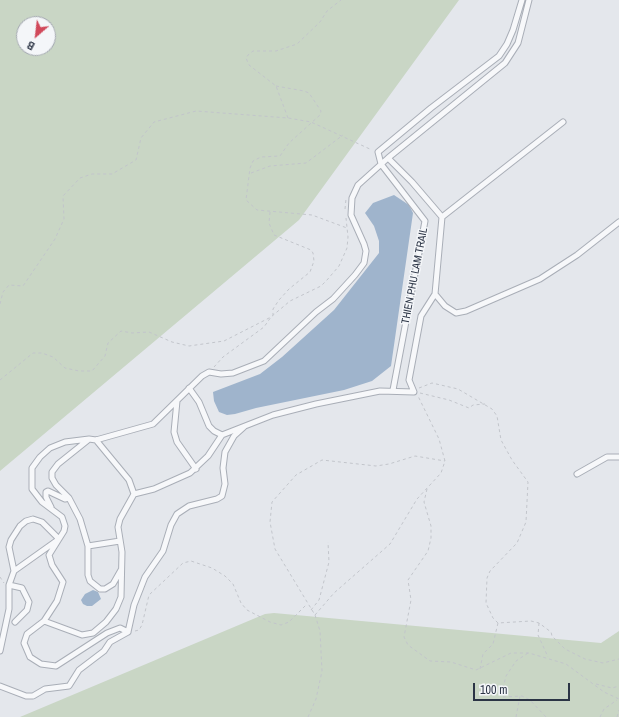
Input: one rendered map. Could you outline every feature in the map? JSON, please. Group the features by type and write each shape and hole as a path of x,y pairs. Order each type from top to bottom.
{"street":[{"path":"378,152 431,108 499,56 510,37 522,0"},
{"path":"128,632 120,628 107,633 60,664 49,667 30,657 24,643 26,634 44,621 57,601 63,582 52,566 49,555 62,536 65,526 62,518 42,502 32,489 31,475 35,462 54,446 71,441 89,439 96,440 153,424 202,376 209,372 220,374 233,373 264,361 316,312 333,299 364,263 366,251 351,215 352,198 358,185 388,158 505,63 518,43 529,0"},
{"path":"442,217 562,122"},
{"name":"THIEN PHU LAM TRAIL","path":"378,152 381,164 425,221 393,390"},
{"path":"44,621 82,635 93,633 100,628 119,603 121,597 122,569 118,527 119,522 134,494 154,489 190,473 208,456 222,434 273,415 310,406 380,391 393,390 414,392 409,380 421,316 435,294 442,217 412,182 388,158"},
{"path":"435,294 451,312 456,313 466,311 540,279 571,259 619,222"},
{"path":"190,388 199,402 209,426 214,431 222,434"},
{"path":"177,400 174,432 177,442 196,468"},
{"path":"0,686 26,696 33,696 45,689 69,686 79,670 104,651 110,642 128,632 134,605 145,577 163,551 171,525 177,514 189,506 217,499 222,496 226,484 223,468 225,452 234,436 248,424"},
{"path":"89,439 68,454 52,472 53,481 69,498 80,519 88,546 88,575 90,581 94,586 100,589 109,587 113,584 122,569"},
{"path":"96,440 129,480 134,494"},
{"path":"577,474 607,457 619,457"},
{"path":"53,510 46,497 46,492 48,491 65,499 69,498"},
{"path":"0,651 9,609 9,585 14,571 9,547 11,540 20,526 34,519 42,522 59,539"},
{"path":"14,571 59,539"},
{"path":"88,546 120,541"},
{"path":"9,585 22,588 29,602 27,610 15,622"}],"path":[{"path":"341,0 326,11 320,22 297,44 276,51 253,52 248,54 246,58 249,65 276,86 304,91 313,98 321,111 320,115 289,143 280,156 261,157 253,161 250,168 246,200 257,210 312,214 347,228"},
{"path":"276,86 288,118"},
{"path":"0,304 3,292 9,285 23,286 55,239 64,219 63,196 80,178 92,174 112,174 136,160 141,138 154,122 196,111 288,118 311,122 343,135 378,152"},
{"path":"250,173 270,166 306,163 343,135"},
{"path":"345,210 344,200 347,197"},
{"path":"209,372 223,357 264,327 272,316 273,309 278,300 294,284 310,272 314,261 313,253 310,250 274,235 269,223 271,211"},
{"path":"0,380 33,353 42,353 53,357 65,368 79,371 92,371 105,356 108,343 121,331 132,333 149,332 172,342 189,346 224,341 272,316 290,301 321,286 334,273 339,266 346,248 348,237 346,217"},
{"path":"414,392 432,383 458,389 492,409 496,416 501,440 512,460 528,482 526,522 518,543 490,571 487,578 486,603 493,618 498,622 531,621 539,623 551,632 552,636 565,649 584,660 603,663 619,659"},
{"path":"414,392 449,400 469,408 473,405 485,404"},
{"path":"315,615 334,593 390,544 417,499 441,473 445,462 438,439 423,403 414,392"},
{"path":"308,717 316,699 322,671 320,631 315,615 275,549 270,522 272,502 296,475 322,460 376,466 389,464 415,456 445,462"},
{"path":"427,489 424,502 431,526 431,538 428,551 408,580 411,600 405,640 412,649 430,661 451,662 470,669 480,669 488,663 511,652 529,652 566,664 596,684 604,692 619,699"},
{"path":"311,610 320,600 329,562 328,542"},
{"path":"128,632 139,630 149,595 183,563 191,562 212,568 225,576 232,584 241,603 247,610 270,622 281,625 289,622 307,604"},
{"path":"480,669 483,654 493,644 498,622"},
{"path":"539,623 538,635 548,658"},
{"path":"529,652 516,662 503,685 503,697 520,696 530,700 546,717"},
{"path":"596,684 612,688 619,686"},
{"path":"516,717 520,696"},
{"path":"600,717 604,709 619,699"},
{"path":"617,717 619,710"}],"green space":[{"path":"0,0 459,0 299,220 0,471"},
{"path":"274,613 601,643 619,631 619,717 20,717 265,614"}],"water":[{"path":"394,195 409,205 413,213 391,366 372,381 344,390 256,408 235,414 227,415 219,412 214,401 213,392 260,374 282,357 334,310 379,253 379,241 374,226 365,213 373,203"},
{"path":"93,590 98,592 101,599 92,606 83,604 81,600 85,594"}]}
